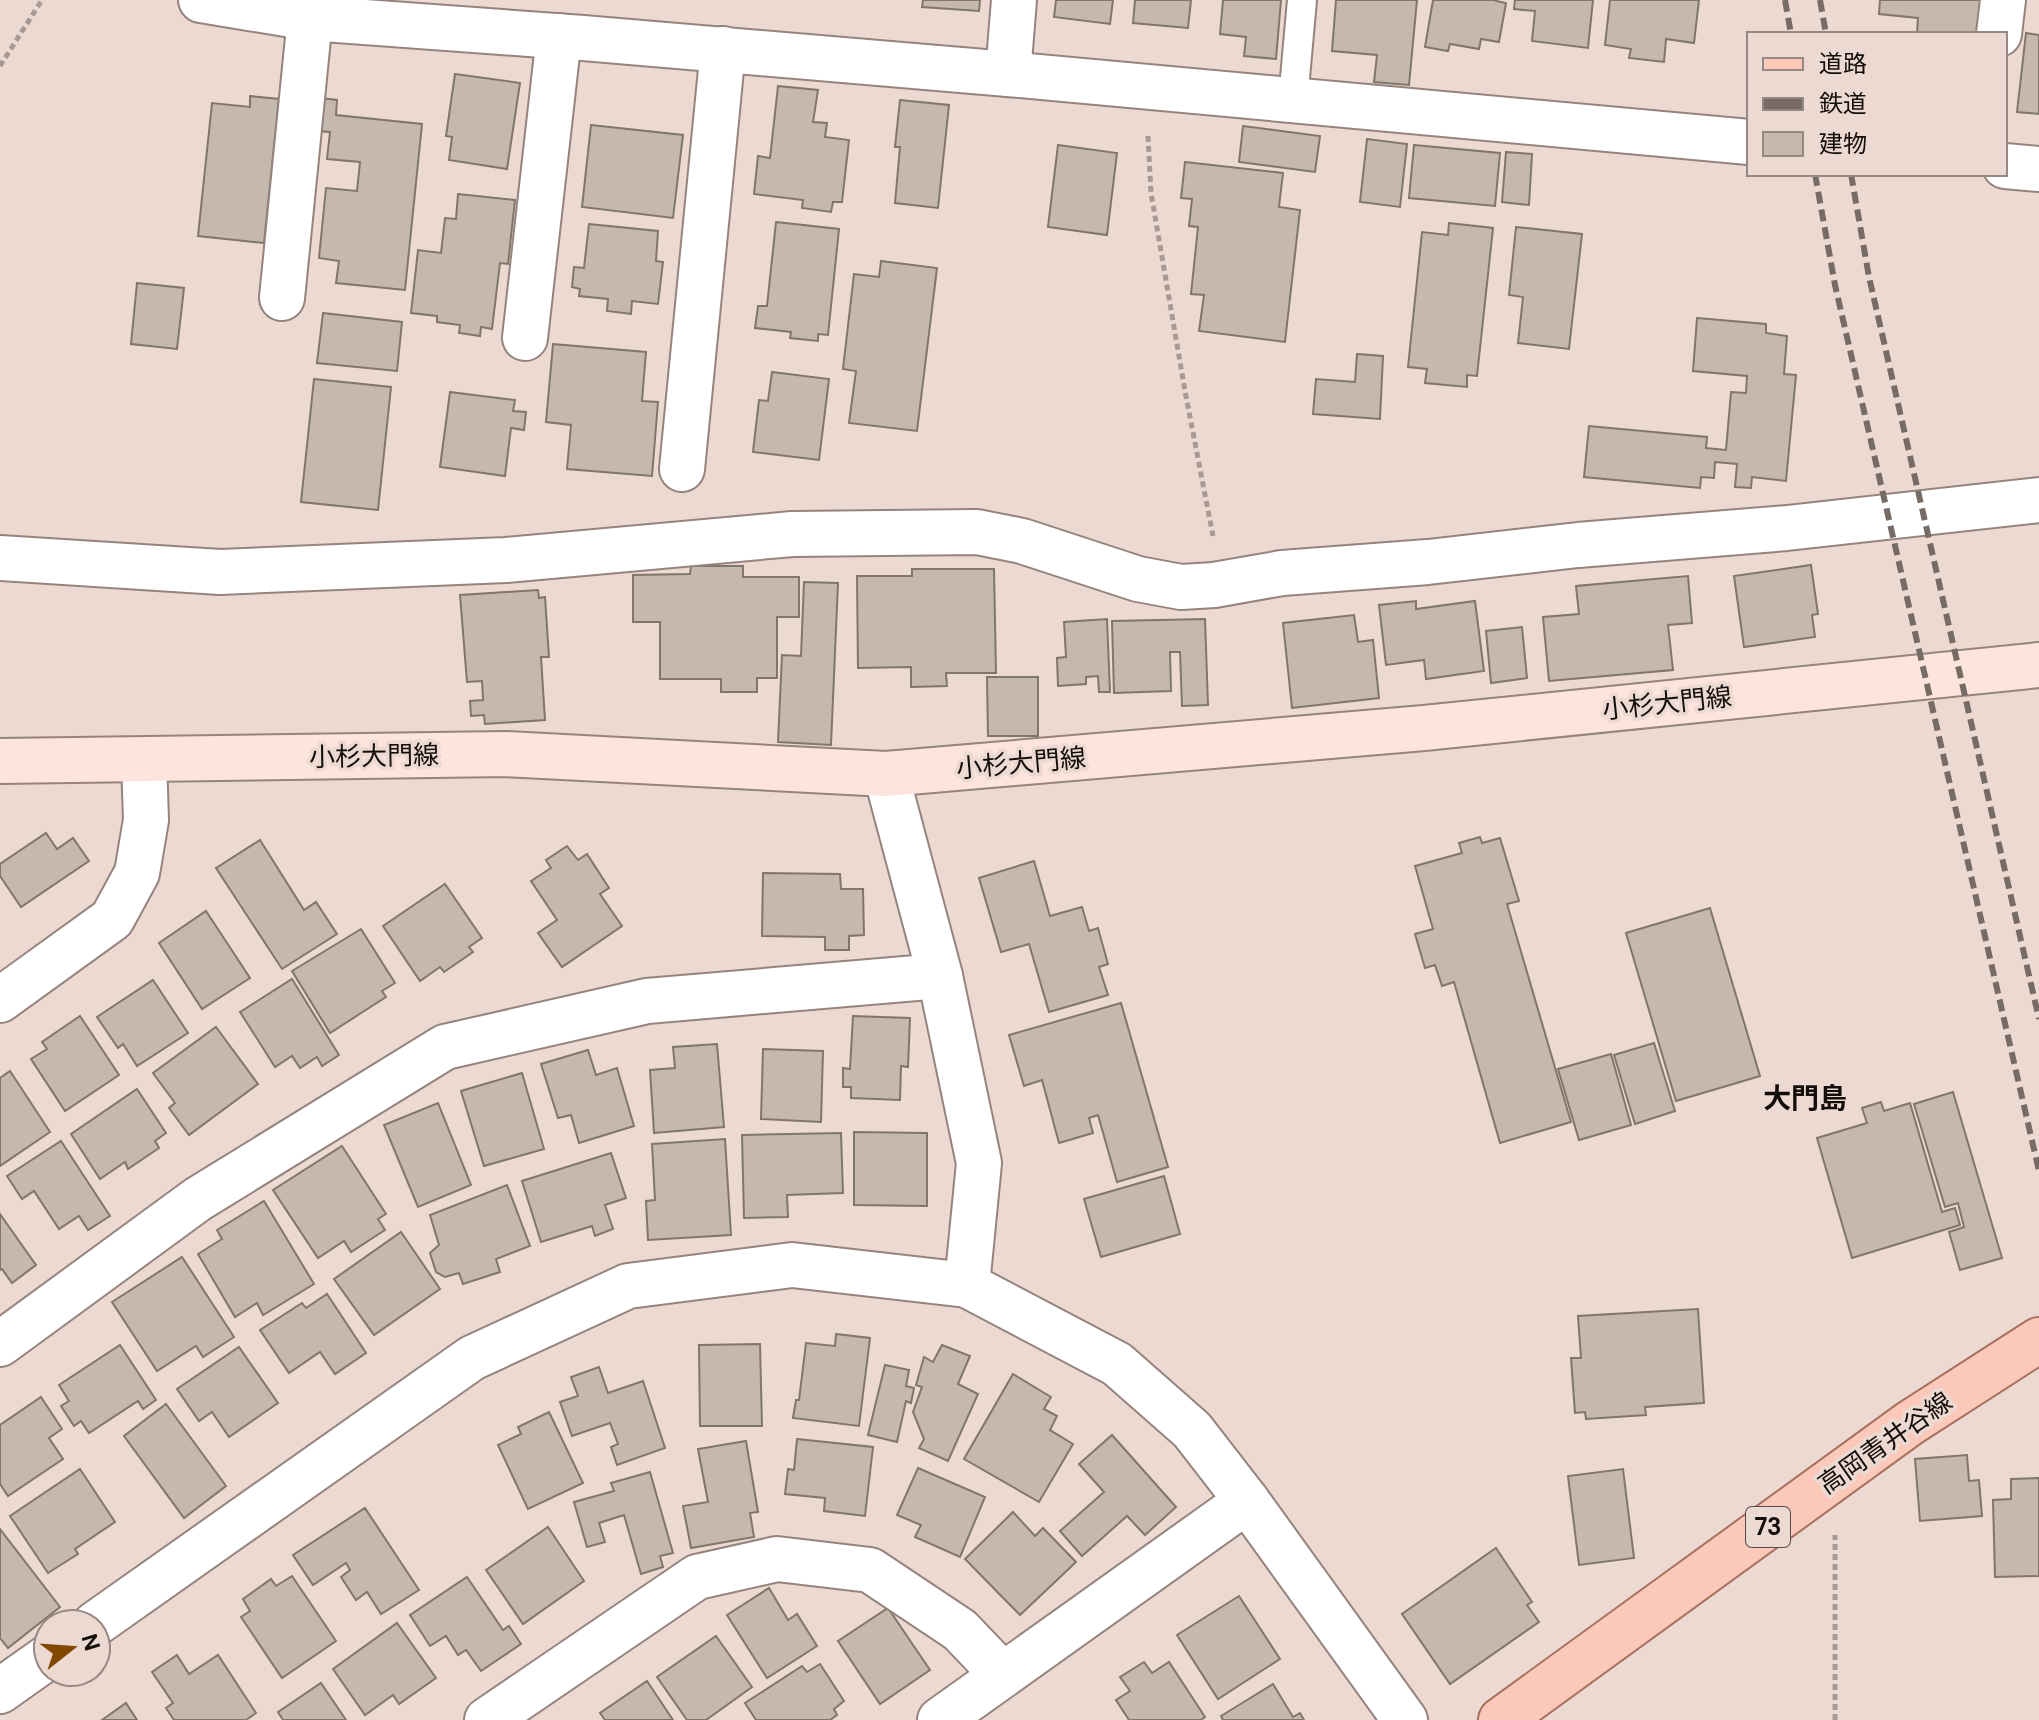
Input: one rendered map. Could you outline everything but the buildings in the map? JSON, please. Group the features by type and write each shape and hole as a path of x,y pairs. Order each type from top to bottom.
{"main road":[{"name":"小杉大門線","path":"0,761 506,754 886,774 1424,728 2039,665"},
{"name":"高岡青井谷線","path":"1501,1720 1910,1423 2039,1340"}],"street":[{"path":"201,0 310,18 576,25 723,49 1747,142"},
{"path":"1008,74 1014,0"},
{"path":"1999,32 2003,0"},
{"path":"282,298 310,18"},
{"path":"525,338 576,25"},
{"path":"682,469 723,49"},
{"path":"2007,166 2039,169"},
{"path":"0,558 220,572 506,560 792,534 977,532 1022,541 1138,579 1181,587 1282,573 1787,528 2039,500"},
{"path":"0,1000 112,919 137,873 146,820 144,760"},
{"path":"886,774 940,976 979,1163 967,1285"},
{"path":"0,1344 198,1199 445,1047 647,1001 940,976"},
{"path":"112,1612 472,1358 628,1286 792,1265 967,1285 1117,1364 1192,1430 1405,1720"},
{"path":"940,1720 1247,1501"},
{"path":"487,1720 697,1577 777,1559 870,1570 960,1630 1002,1674"},
{"path":"0,1691 32,1668"}],"lane":[{"path":"1293,100 1302,0"}],"path":[{"path":"0,66 42,0"},
{"path":"1146,87 1151,193 1185,391 1223,583"},
{"path":"1820,1489 1836,1537 1835,1720"}],"railway":[{"path":"1785,0 1791,32"},
{"path":"1820,0 1826,32"},
{"path":"1815,176 1835,285 2039,1171"},
{"path":"1851,176 1869,277 2039,1019"}],"district":[{"name":"大門島","path":"1805,1098"}]}
